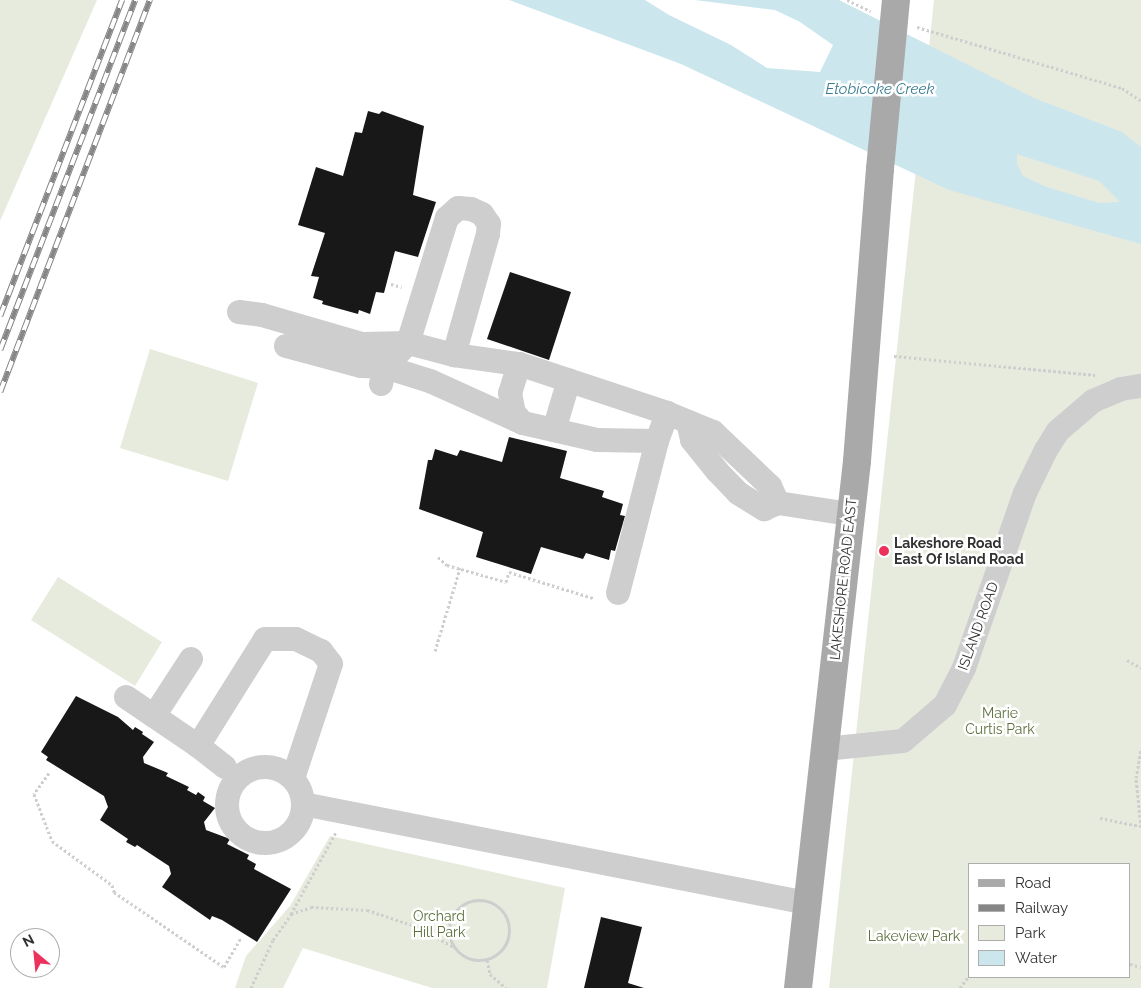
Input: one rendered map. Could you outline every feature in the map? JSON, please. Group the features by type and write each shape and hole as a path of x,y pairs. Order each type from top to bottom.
{"main road":[{"name":"LAKESHORE ROAD EAST","path":"798,988 850,514 896,0"}],"street":[{"path":"383,376 408,343 440,232 447,218 458,208 471,209 482,214 489,224 454,355"},
{"path":"240,312 262,315 362,344 408,343 454,355 519,364 569,380 678,417 692,440 738,493 764,509 778,503 850,514"},
{"path":"286,346 361,366 383,376 430,381 522,423 597,440 657,440"},
{"path":"519,364 510,393 514,413 522,423"},
{"path":"554,430 569,380"},
{"name":"ISLAND ROAD","path":"825,749 903,741 945,705 964,668 1025,493 1046,450 1075,413 1093,401 1131,387"},
{"path":"618,593 657,440 678,417"},
{"path":"198,746 266,639 282,637 308,642 321,651 331,664 293,778"},
{"path":"154,716 191,659"},
{"path":"126,697 198,746 225,767"},
{"path":"254,768 282,770 293,778 304,804 294,830 283,838 269,842 243,836 228,812 232,785 254,768"},
{"path":"304,804 807,903"}],"path":[{"path":"978,48 1122,88 1141,101"},
{"path":"894,356 1082,372 1103,376 1131,387"},
{"path":"438,557 447,565 506,582 509,572 593,598"},
{"path":"435,651 460,568"},
{"path":"1127,660 1141,668"},
{"path":"1100,818 1141,827 1136,778 1141,749"},
{"path":"49,773 34,794 52,841 112,885 114,892 224,967 241,937"},
{"path":"251,988 273,940 291,914 333,842 343,812"},
{"path":"291,914 311,907 367,910 416,926 454,947 470,959 486,960 496,955 508,940 508,920 503,911 495,904 475,899 458,908 452,916 441,923 416,926"},
{"path":"452,916 449,937 454,947"},
{"path":"486,960 490,974 506,988"},
{"path":"960,988 968,977"}],"green space":[{"path":"0,0 97,0 0,221"},
{"name":"Marie Curtis Park","path":"934,0 1141,0 1141,988 829,988"},
{"path":"150,349 258,383 228,481 120,448"},
{"path":"58,577 162,642 135,686 31,620"},
{"name":"Orchard Hill Park","path":"330,836 565,888 547,988 432,988 303,948 283,988 235,988 246,956 290,906"}],"water":[{"name":"Etobicoke Creek","path":"509,0 645,0 669,15 731,45 767,68 820,72 833,45 800,22 775,10 695,0 839,0 1034,98 1122,132 1141,147 1141,244 949,190 681,64","holes":["1017,154 1099,181 1120,202 1099,203 1044,186 1023,176 1017,164"]}],"building":[{"path":"368,111 379,114 382,111 424,126 413,195 436,202 418,257 395,251 384,293 376,292 370,314 359,310 358,314 322,304 323,301 313,298 319,277 311,276 325,233 298,225 316,167 343,176 355,132 362,133"},
{"path":"510,272 571,292 549,360 487,339"},
{"path":"509,437 567,451 560,478 604,491 602,497 623,504 620,515 625,516 615,551 611,550 609,560 586,553 583,559 541,547 531,574 476,557 483,532 419,509 428,460 432,460 435,449 457,456 460,450 502,462"},
{"path":"76,696 118,717 133,730 135,727 143,732 142,734 154,742 143,757 144,763 168,773 166,776 189,787 187,790 196,795 198,792 205,797 203,801 215,808 204,822 206,830 230,839 227,844 249,855 247,859 256,864 254,869 291,889 257,942 222,920 212,916 210,920 162,887 171,874 169,866 137,845 135,847 126,842 128,839 100,820 108,807 104,796 46,760 48,757 41,752"},
{"path":"601,917 642,927 628,983 644,988 584,988"}],"railway":[{"path":"0,316 122,0"},
{"path":"0,350 135,0"},
{"path":"0,392 150,0"}],"place":[{"name":"Lakeshore Road East Of Island Road","path":"884,551"}],"park label":[{"name":"Lakeview Park","path":"914,936"}]}
